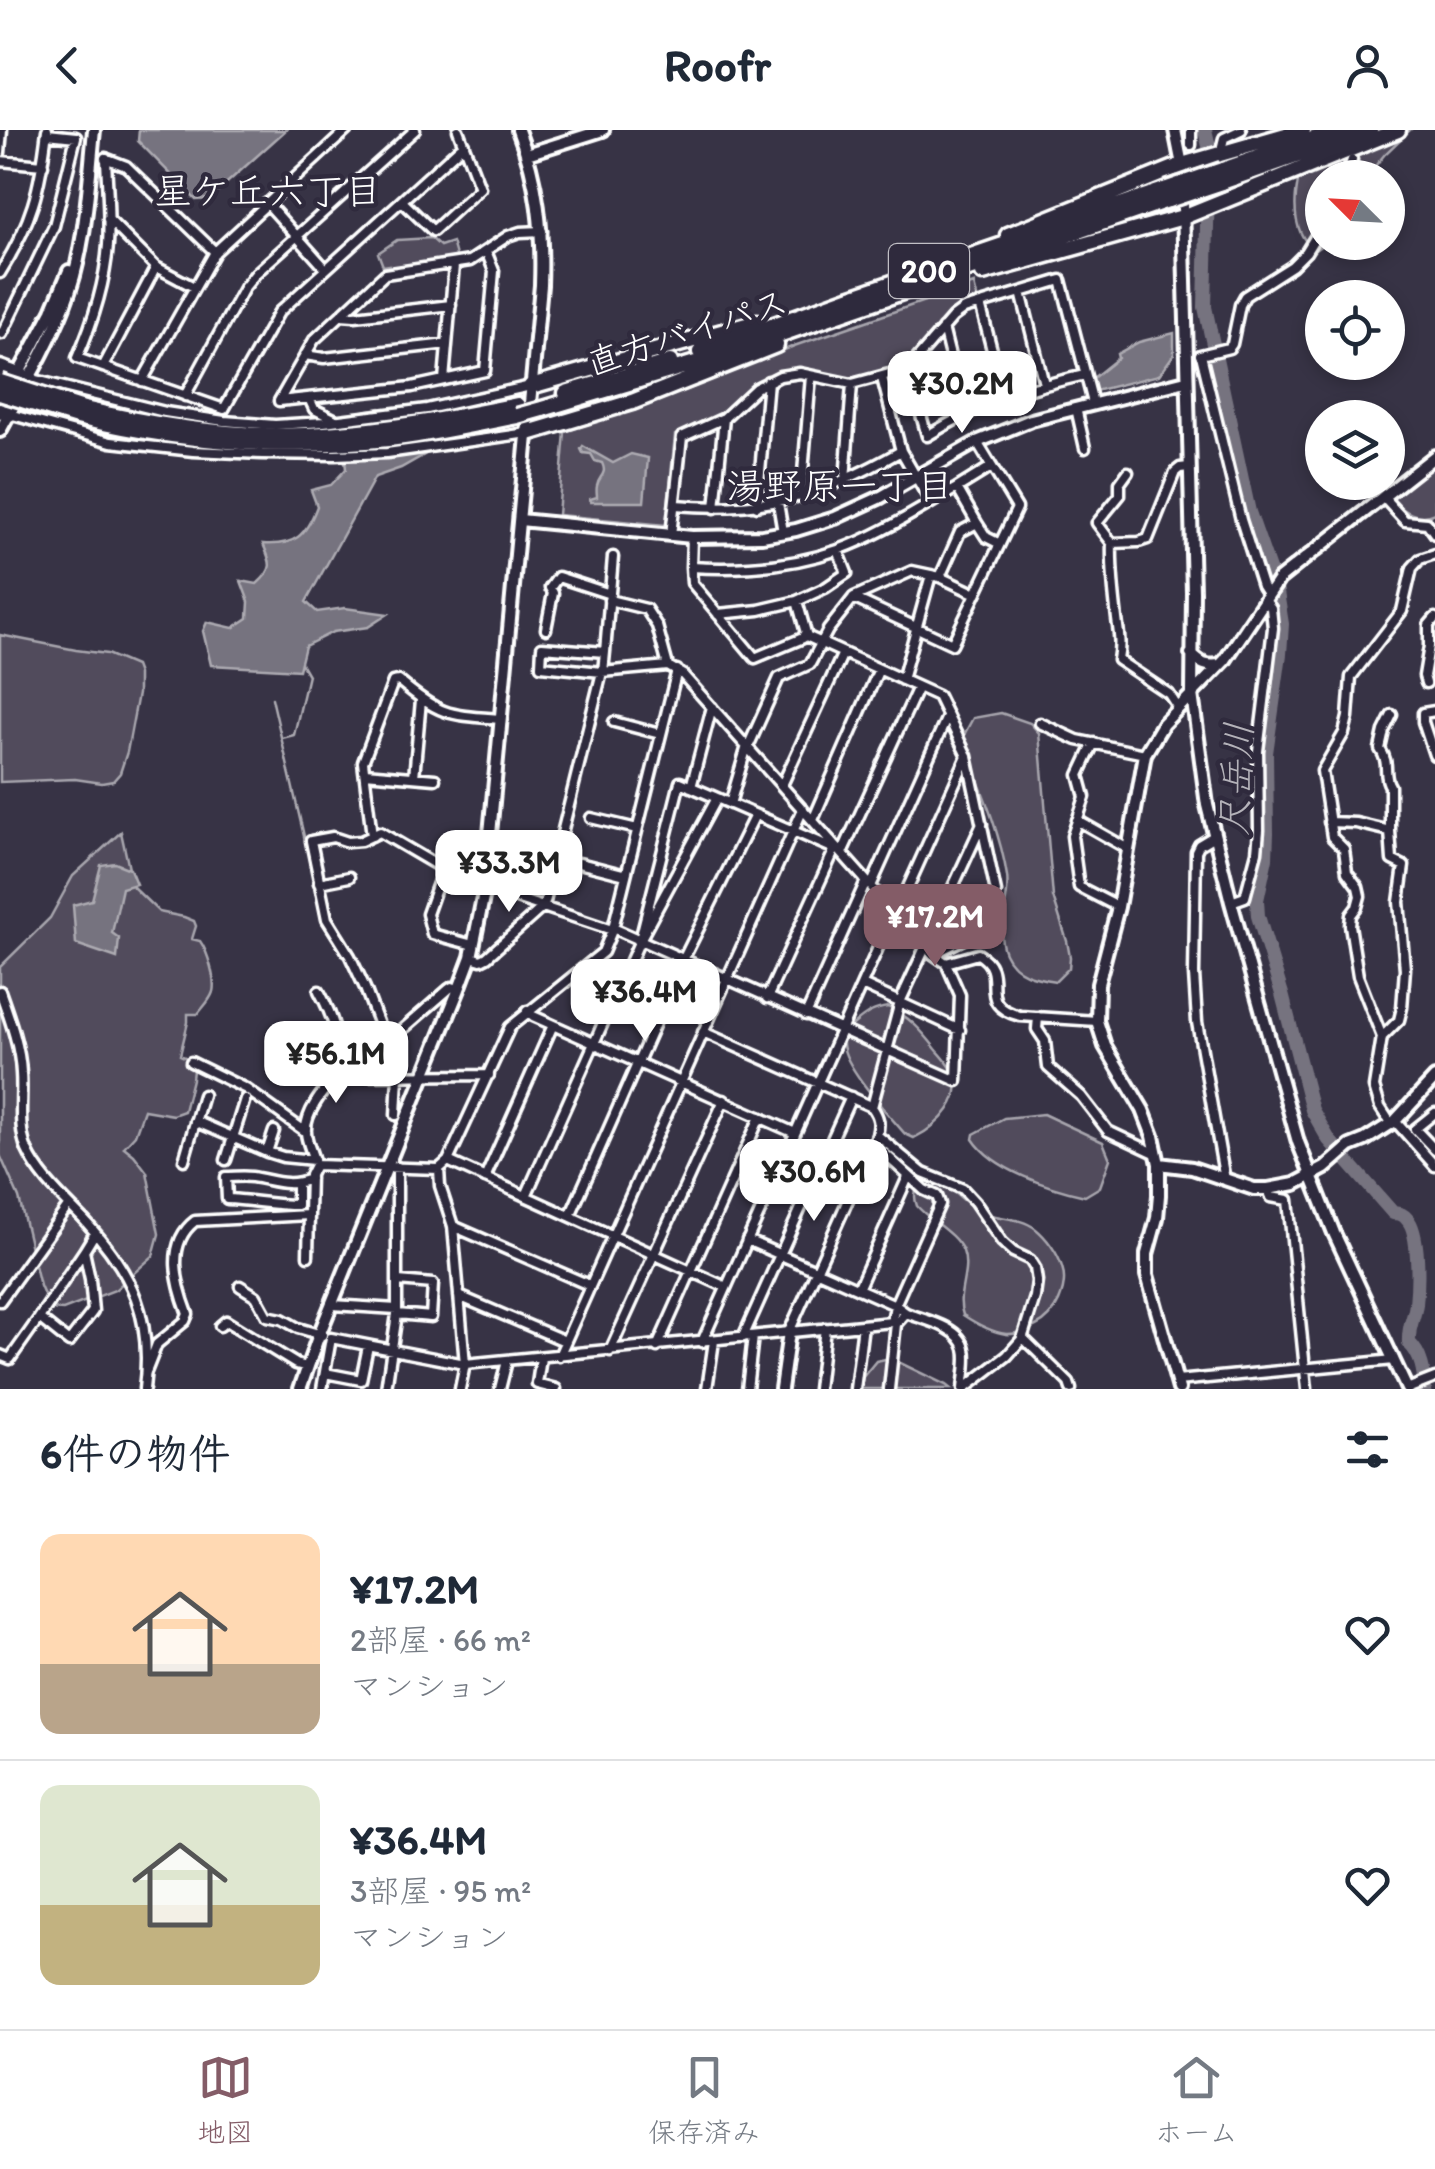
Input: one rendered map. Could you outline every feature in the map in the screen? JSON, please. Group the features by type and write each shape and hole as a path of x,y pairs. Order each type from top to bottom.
{"highway":[{"path":"887,285 1182,165 1303,130"},
{"name":"直方バイパス","path":"1222,176 1339,130"},
{"name":"直方バイパス","path":"0,393 175,437 272,445 389,439 542,404 709,359 855,302 887,285 1370,130"},
{"path":"909,290 952,282 1183,216 1398,130"},
{"name":"直方バイパス","path":"855,302 909,290 1168,194"},
{"path":"532,386 669,346 855,302"},
{"path":"528,433 686,382 781,342 855,302"},
{"path":"0,368 23,377"},
{"name":"直方バイパス","path":"0,382 78,412"}],"street":[{"path":"0,153 2,130"},
{"path":"0,431 3,411 23,377 82,232 94,130"},
{"path":"142,381 215,252 347,130"},
{"path":"185,396 244,288 415,130"},
{"path":"402,201 433,231 480,188 458,130"},
{"path":"322,1389 325,1336 332,1305 392,1167 459,988 472,951 485,888 540,285 542,231 534,181 518,130"},
{"path":"527,154 603,130"},
{"path":"1175,130 1182,165 1192,694 1214,836 1288,1111 1310,1178 1354,1278 1410,1388 1434,1379"},
{"path":"1191,130 1191,145"},
{"path":"1220,154 1224,138 1241,130"},
{"path":"0,273 34,206 47,132 76,137 45,247 0,333"},
{"path":"106,158 108,243 98,298 77,358 224,409 279,312 464,144"},
{"path":"92,156 126,166 215,252"},
{"path":"0,161 43,165"},
{"path":"266,203 326,270"},
{"path":"108,220 156,266 194,287"},
{"path":"486,251 494,272 485,371 412,387 278,401 314,340 385,274 470,262 486,251 508,236 542,231"},
{"path":"1186,356 1228,348 1246,296 1305,253"},
{"path":"444,380 454,264"},
{"path":"102,367 156,266"},
{"path":"671,535 682,436 724,418 756,388 790,374 852,384 908,369 953,316 980,304 1060,280 1093,403"},
{"path":"1021,292 1044,384"},
{"path":"980,304 1004,396"},
{"path":"340,314 355,316 450,305"},
{"path":"943,328 964,414"},
{"path":"305,354 324,358 447,344"},
{"path":"1201,356 1242,520 1271,608 1273,628 1258,750 1257,852 1246,897 1231,902"},
{"path":"908,369 927,436 1004,396 1086,375"},
{"path":"800,496 811,376"},
{"path":"23,377 166,412 276,424 337,421 427,409 532,386"},
{"path":"882,378 901,451 931,503"},
{"path":"757,506 768,381"},
{"path":"520,520 692,537 729,538 783,532 835,518 881,497 977,442 1031,420 1186,381"},
{"path":"845,481 852,384"},
{"path":"309,398 314,410 337,421"},
{"path":"1076,408 1085,448"},
{"path":"3,411 110,442 245,454 387,453 528,433"},
{"path":"715,508 724,418"},
{"path":"854,598 952,644 1017,508 977,442"},
{"path":"674,505 715,508 778,502 845,481 901,451"},
{"path":"1405,481 1435,456"},
{"path":"691,566 735,568 838,550 931,503 991,467"},
{"path":"1112,543 1148,539 1175,472 1189,467"},
{"path":"1128,472 1120,483 1120,494 1097,523 1112,543 1111,565 1122,639 1118,660 1169,694 1178,708"},
{"path":"956,488 986,536 1000,544"},
{"path":"1381,500 1278,579 1220,665 1154,736 1145,754 1118,906 1098,984 1097,1022 1105,1046 1143,1110 1153,1136 1160,1195 1147,1254 1147,1275 1178,1385 1394,1360"},
{"path":"1386,500 1405,520 1428,523 1435,534"},
{"path":"778,502 783,532"},
{"path":"902,680 935,576 960,532 977,523"},
{"path":"692,537 692,583 755,658 804,635 938,696 967,756 996,892 976,934 933,954"},
{"path":"718,614 774,608 797,601 847,574 838,550"},
{"path":"1435,554 1420,559 1412,568 1402,610 1351,677 1344,732 1322,771 1332,837 1344,849 1347,872 1360,896 1350,925 1358,976 1382,1037 1374,1087 1380,1107 1435,1166"},
{"path":"443,869 427,914 432,934 472,951 481,960 544,906 602,672 613,557"},
{"path":"730,804 747,746 779,678 810,664 820,642 854,598 912,571 935,576 976,594"},
{"path":"396,1115 394,1075 386,1043 350,956 327,919 311,841 333,837 360,841 380,832 462,880 613,929 957,1081 960,995 946,963 925,946 712,706 672,668 658,626 646,608 558,578 550,588 553,593 546,629"},
{"path":"797,601 804,635"},
{"path":"1426,683 1424,676 1431,662 1429,625 1435,618"},
{"path":"605,652 542,647 540,666 602,672 672,668"},
{"path":"782,786 842,652"},
{"path":"1192,654 1202,664 1220,665"},
{"path":"195,1121 267,1152 314,1163 439,1169 448,1161 510,1027 603,952 613,929 672,668"},
{"path":"813,820 879,669"},
{"path":"372,836 364,762 393,682 399,681 446,714 501,719"},
{"path":"767,998 918,687"},
{"path":"414,777 421,700"},
{"path":"691,787 712,706"},
{"path":"1434,755 1422,722 1423,713 1435,710"},
{"path":"1382,1037 1399,1020 1405,969 1399,902 1404,866 1392,860 1390,786 1386,780 1387,759 1380,749 1392,715"},
{"path":"806,1015 947,717"},
{"path":"614,722 660,734"},
{"path":"1040,723 1077,740 1145,754"},
{"path":"1094,743 1079,775 1085,797 1072,844 1079,887 1118,906"},
{"path":"702,1342 967,756"},
{"path":"364,773 435,779"},
{"path":"640,940 680,782 839,852"},
{"path":"526,1196 640,940 717,798"},
{"path":"560,1356 803,809"},
{"path":"570,1216 683,960 756,815"},
{"path":"591,818 637,829"},
{"path":"1077,820 1128,849"},
{"path":"1329,822 1390,831"},
{"path":"872,1107 900,1002 982,824"},
{"path":"1214,836 1196,851 1194,974 1198,1022 1226,1180"},
{"path":"580,863 626,875"},
{"path":"320,883 350,877"},
{"path":"946,963 978,954 986,958 994,976 995,1002 1010,1013 1097,1022"},
{"path":"862,985 960,1030"},
{"path":"386,1043 449,988 459,988"},
{"path":"0,991 21,1070 25,1146 69,1206 110,1250 134,1291 142,1309 144,1389"},
{"path":"308,1256 314,1163 306,1132 320,1096 336,1076 338,1052 333,1017 319,991"},
{"path":"527,1011 794,1133"},
{"path":"1038,1017 1037,1029 1045,1041 1048,1067 1080,1096 1108,1131 1158,1159 1254,1188 1268,1189 1310,1178 1350,1146 1393,1122 1435,1078"},
{"path":"484,1178 554,1025"},
{"path":"703,1032 872,1107 878,1116 880,1126 875,1139 789,1332 781,1389"},
{"path":"191,1062 246,1089 306,1132"},
{"path":"336,1076 489,1075"},
{"path":"184,1160 204,1096"},
{"path":"747,1389 748,1337 779,1255 850,1097"},
{"path":"226,1160 245,1100"},
{"path":"610,1351 724,1100"},
{"path":"1435,1112 1415,1128 1435,1150"},
{"path":"657,1347 760,1117"},
{"path":"267,1152 274,1131"},
{"path":"875,1139 908,1176 937,1196 940,1204 895,1305 889,1389"},
{"path":"875,1139 923,1173 963,1189 1002,1242 1030,1260 1035,1268 1037,1281 1022,1338 1007,1356 963,1389"},
{"path":"448,1161 726,1287"},
{"path":"386,1389 398,1281 392,1167"},
{"path":"439,1169 440,1186 454,1226 465,1364 460,1389"},
{"path":"858,1289 908,1176"},
{"path":"297,1184 298,1205 227,1199 226,1177 297,1184 310,1179"},
{"path":"260,1180 260,1200"},
{"path":"1268,1189 1271,1198 1288,1200 1307,1389"},
{"path":"0,1301 69,1206"},
{"path":"146,1372 157,1344 188,1314 175,1270 184,1229 195,1222 309,1215"},
{"path":"454,1226 589,1285"},
{"path":"0,1356 10,1360 95,1233"},
{"path":"747,1240 943,1326 965,1346 963,1389"},
{"path":"39,1318 69,1342 93,1311 84,1251"},
{"path":"332,1305 431,1317 433,1284 398,1281"},
{"path":"240,1286 256,1296 268,1316 298,1328 393,1352 465,1364 894,1323 906,1313"},
{"path":"459,1296 566,1341"},
{"path":"220,1326 226,1321 307,1368"},
{"path":"855,1389 862,1324"},
{"path":"818,1389 825,1328"},
{"path":"300,1389 325,1336"},
{"path":"1022,1338 1071,1389"},
{"path":"708,1389 714,1340"},
{"path":"325,1373 361,1380 368,1346"},
{"path":"541,1358 536,1387 556,1389"},
{"path":"500,1389 507,1361"}],"shaded area":[{"path":"139,130 286,130 209,199 196,200 138,141"},
{"path":"1311,130 1410,130 1380,160 1305,160 1305,240 1296,210 1299,176"},
{"path":"431,238 440,246 452,242 457,259 391,270 390,265 383,266 378,253 397,240"},
{"path":"974,284 978,301 949,317 904,367 851,381 802,370 776,373 754,385 724,414 675,435 666,525 558,515 565,432"},
{"path":"1174,333 1174,354 1159,375 1095,391 1093,378 1118,358 1117,354 1139,342"},
{"path":"380,408 431,451 375,477 306,602 317,612 345,608 388,614 368,627 333,632 305,646 299,670 211,665 203,631 207,622 233,628 248,618 249,602 241,581 257,584 269,570 263,544 291,541 304,532 317,506 311,490 331,485 346,469 345,460 362,411"},
{"path":"583,446 613,463 631,454 648,458 644,502 591,502 597,497 604,467 591,454 583,453"},
{"path":"1435,464 1435,513 1411,514 1401,507 1393,500 1405,500 1405,488"},
{"path":"0,635 107,654 135,666 138,694 127,752 113,781 0,782"},
{"path":"1001,713 1030,723 1039,733 1053,897 1070,957 1069,968 1056,981 1020,971 1009,960 1002,944 1008,886 1004,859 963,743 973,718"},
{"path":"121,832 133,887 159,912 194,921 192,939 200,941 206,952 214,987 198,1014 188,1014 180,1055 194,1061 184,1111 173,1115 144,1110 135,1135 124,1147 147,1172 159,1234 153,1256 115,1290 63,1310 50,1309 40,1286 19,1198 0,1155 0,967 50,918 73,876"},
{"path":"115,863 130,869 136,884 122,888 112,933 119,938 117,958 76,944 73,905 92,900 101,865"},
{"path":"888,1007 920,1030 948,1063 956,1079 954,1100 948,1110 914,1138 905,1134 868,1090 845,1054 843,1044 844,1035 854,1024"},
{"path":"1043,1114 1103,1142 1110,1159 1100,1187 1085,1196 1039,1183 994,1160 973,1139 974,1134 1004,1118"},
{"path":"923,1181 942,1184 984,1213 1030,1225 1048,1241 1060,1262 1064,1283 1055,1309 1043,1322 1006,1334 963,1315 963,1251 917,1206 915,1193"},
{"path":"890,1358 951,1389 853,1389 876,1361"}],"waterway":[{"name":"尺岳川","path":"1205,130 1209,146 1205,307 1249,512 1277,592 1282,624 1266,753 1266,858 1257,900 1258,916 1312,1110 1329,1140 1393,1213 1404,1216 1411,1226 1417,1285 1409,1343 1420,1359 1425,1389"},
{"path":"282,738 294,735 308,675 301,663"},
{"path":"272,698 322,923 351,968"},
{"path":"359,984 392,1070 393,1094"}],"district":[{"name":"星ケ丘六丁目","path":"268,191"},
{"name":"湯野原一丁目","path":"840,486"}]}
